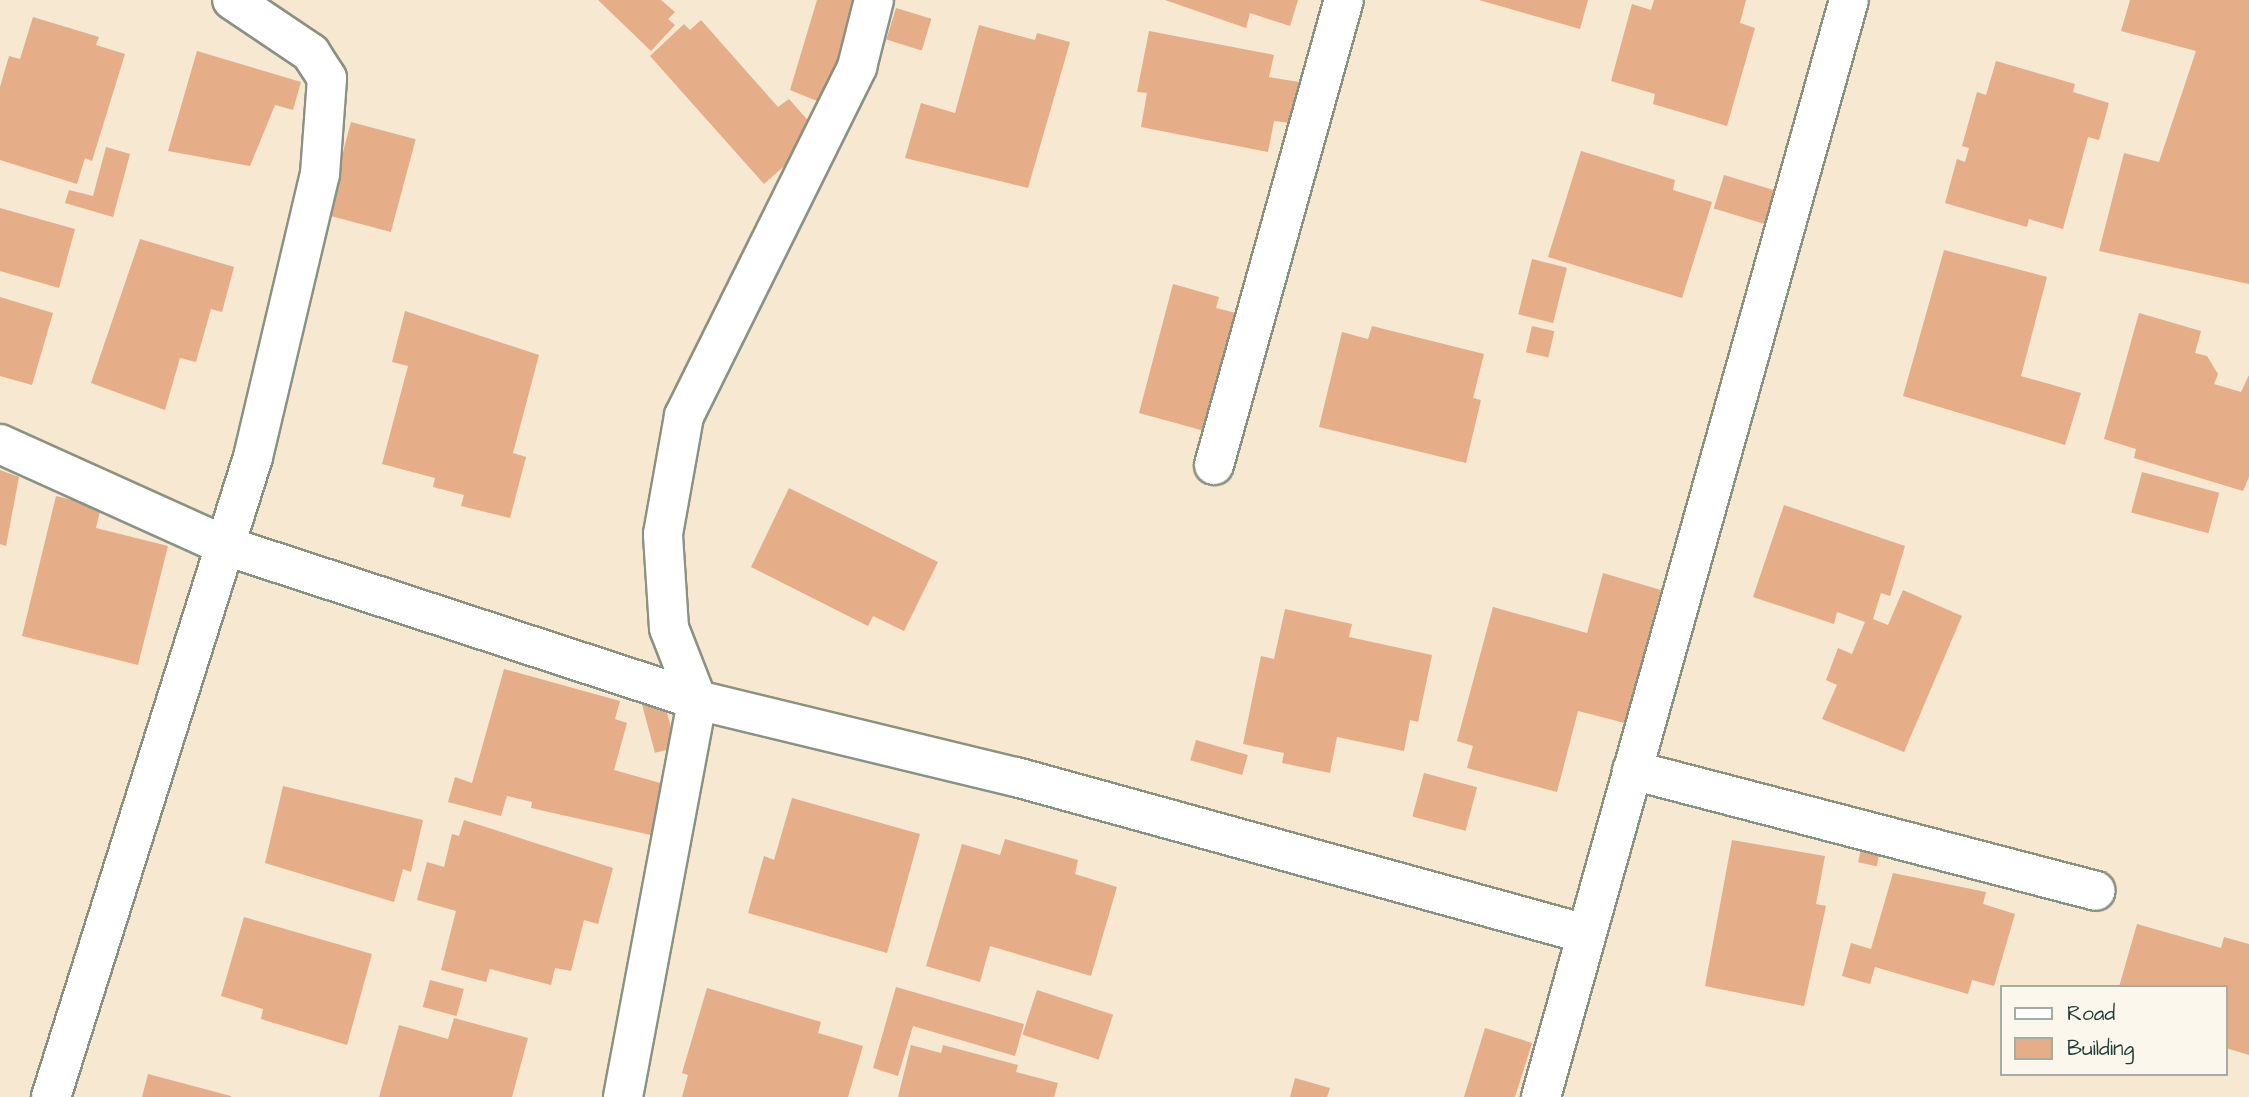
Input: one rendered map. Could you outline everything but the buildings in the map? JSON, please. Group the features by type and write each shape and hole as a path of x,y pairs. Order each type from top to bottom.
{"street":[{"path":"51,1097 226,546 320,174 327,78 312,53 232,0"},
{"path":"622,1097 697,700 669,628 663,534 684,416 857,67 874,0"},
{"path":"1214,466 1344,0"},
{"path":"1541,1097 1849,0"},
{"path":"0,444 226,546 697,700 1016,777 1586,934"},
{"path":"1632,770 2095,891"}]}
